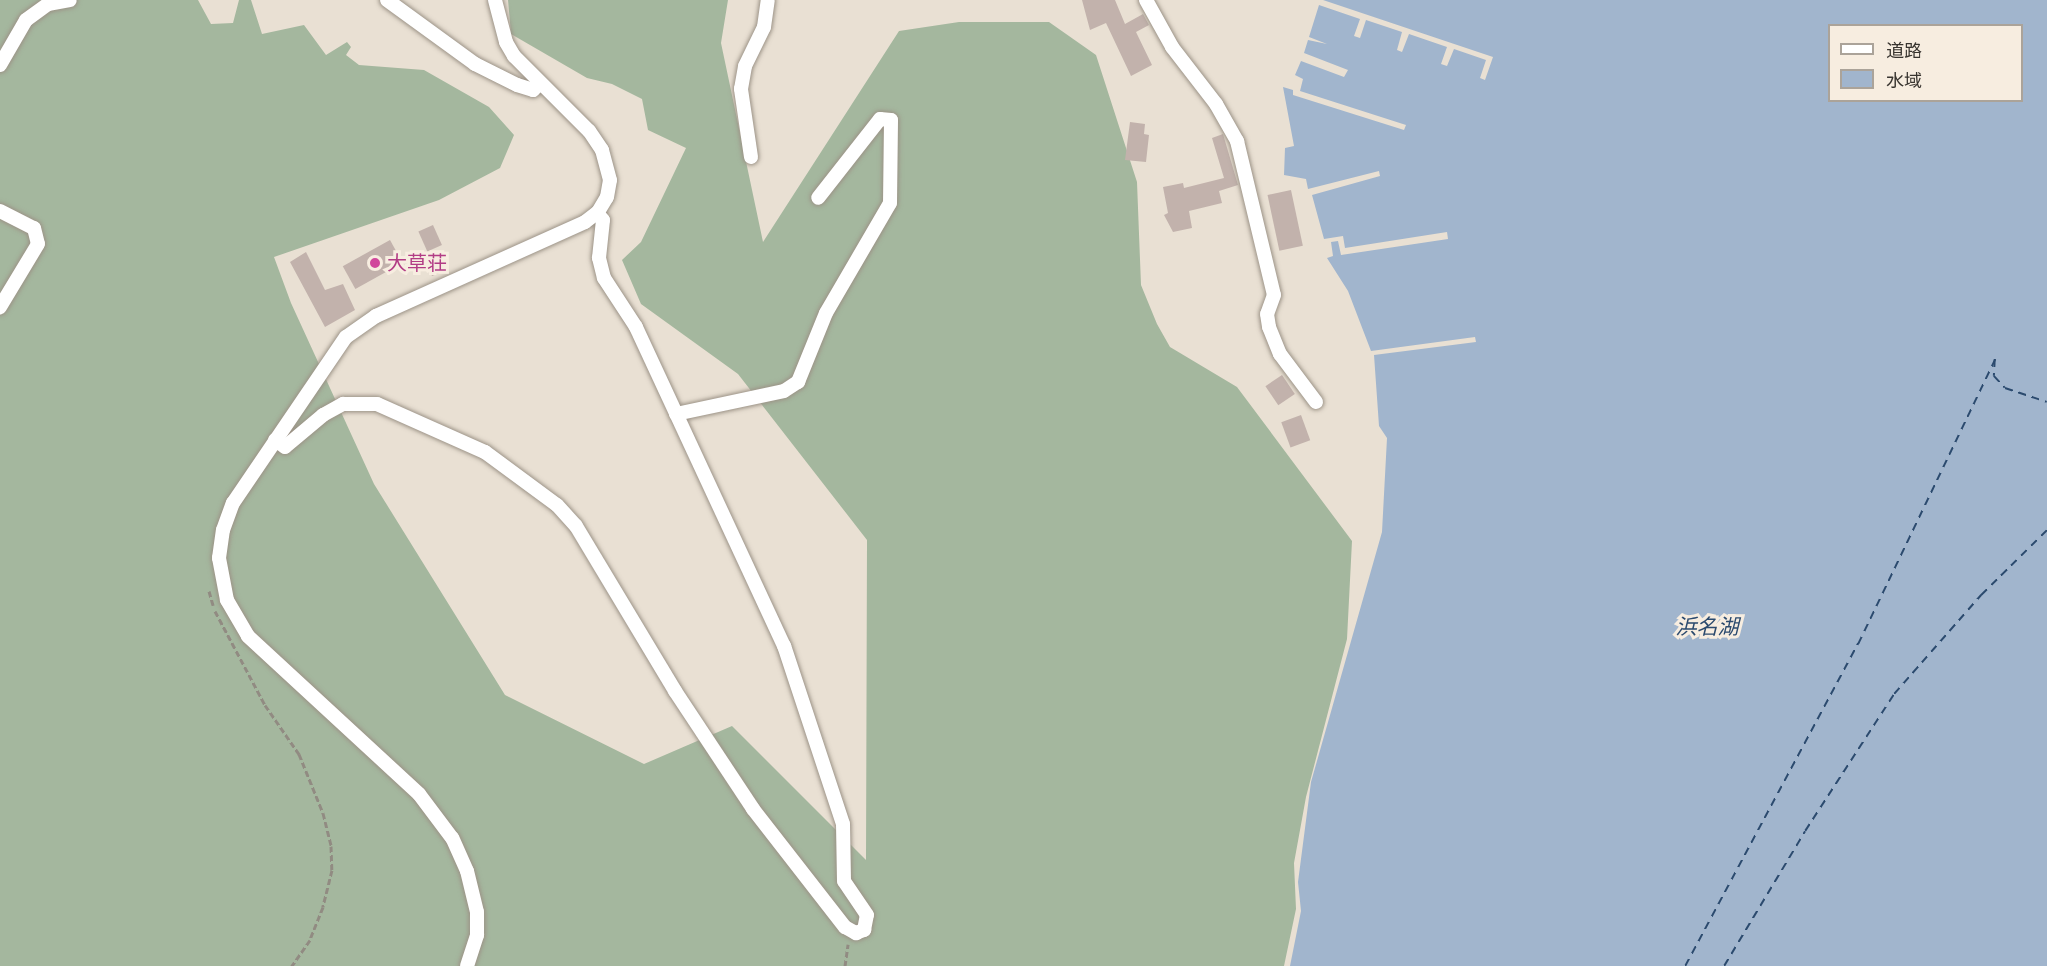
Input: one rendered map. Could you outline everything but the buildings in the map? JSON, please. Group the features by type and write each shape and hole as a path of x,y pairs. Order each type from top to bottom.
{"street":[{"path":"0,65 31,16 48,4 70,0"},
{"path":"387,0 475,64 517,85 533,90 540,83"},
{"path":"467,966 477,935 477,912 467,871 442,822 419,794 248,636 226,600 219,558 223,530 233,503 333,351 355,329 585,222 597,213 610,189 607,160 589,131 510,50 495,0"},
{"path":"751,158 742,101 742,77 764,27 768,0"},
{"path":"1146,0 1172,47 1216,104 1237,141 1274,296 1268,314 1269,327 1280,354 1316,402"},
{"path":"676,414 784,391 798,382 826,313 890,203 891,120 880,119 818,198"},
{"path":"0,211 34,228 38,244 0,307"},
{"path":"275,440 285,447 323,415 343,404 377,404 485,452 557,504 580,532 726,770 781,847 850,931 864,930 869,919 844,881 843,824 787,653 636,327 604,278 599,258 603,220 597,213"}],"path":[{"path":"209,589 228,639 265,705 299,754 323,813 331,846 332,870 323,907 310,940 292,966"},
{"path":"845,966 850,931"}],"green space":[{"path":"0,0 198,0 211,24 233,23 239,0 251,0 262,34 304,25 326,55 347,42 351,47 346,55 359,65 424,70 489,107 514,135 500,168 439,200 274,257 291,303 374,484 505,695 644,764 732,726 866,860 867,540 738,374 641,304 622,260 641,242 686,148 648,130 642,99 612,84 587,78 511,34 508,0 728,0 721,43 763,242 899,31 959,22 1049,22 1096,55 1137,182 1141,285 1157,324 1170,347 1237,387 1352,541 1347,639 1306,797 1294,863 1296,909 1284,966 0,966"}],"water":[{"name":"浜名湖","path":"1323,0 2047,0 2047,966 1290,966 1301,911 1298,882 1311,782 1382,532 1387,438 1379,426 1374,355 1476,342 1475,337 1371,351 1348,291 1327,258 1333,256 1331,242 1338,241 1341,255 1448,239 1447,232 1345,248 1343,236 1324,239 1312,195 1380,176 1379,171 1308,189 1306,179 1284,175 1285,148 1294,146 1283,87 1293,90 1293,95 1404,130 1406,125 1300,91 1303,79 1295,75 1301,61 1344,77 1348,70 1304,53 1308,40 1327,44 1309,37 1319,5 1360,19 1354,36 1360,38 1366,20 1402,32 1397,50 1402,52 1409,34 1447,47 1441,64 1447,66 1454,49 1486,60 1480,78 1485,80 1493,57"}],"ferry route":[{"path":"1685,966 1858,644 1995,359 1994,376 2005,388 2047,402"},
{"path":"1724,966 1805,831 1894,694 1981,595 2047,530"}],"place":[{"name":"大草荘","path":"375,263"}]}
